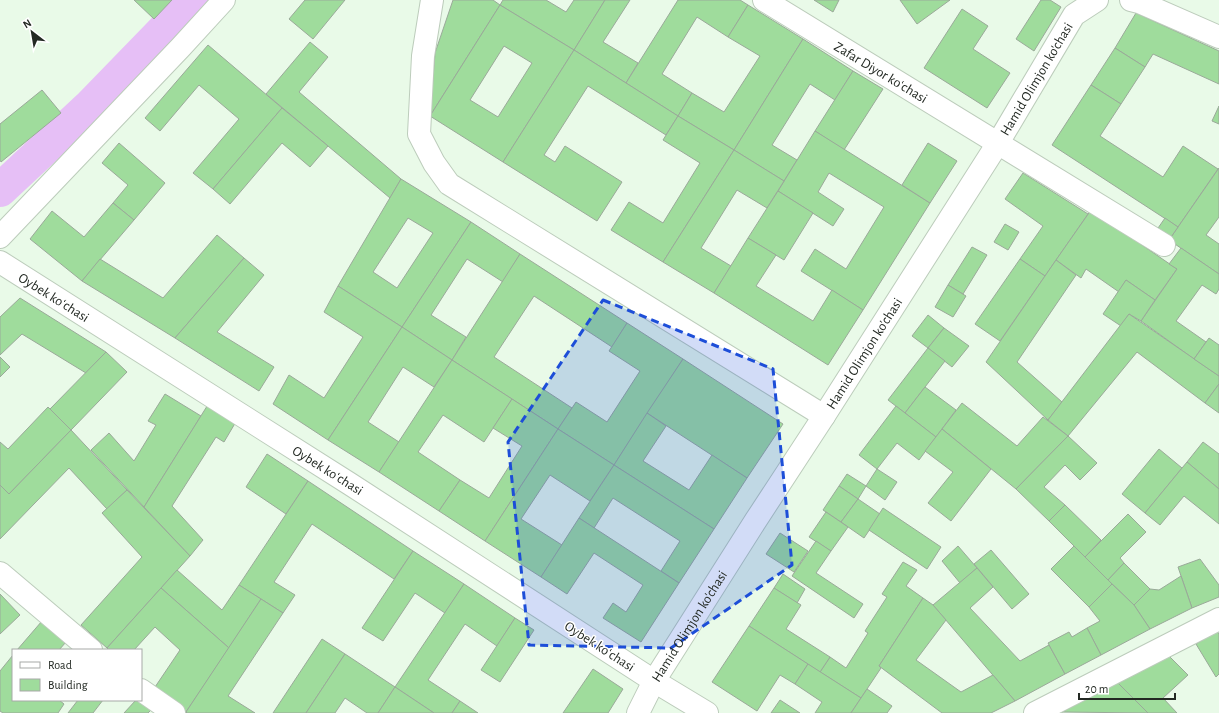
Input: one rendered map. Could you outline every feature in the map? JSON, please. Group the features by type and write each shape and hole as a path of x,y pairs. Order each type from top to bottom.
{"street":[{"path":"0,237 224,0"},
{"path":"432,0 423,56 419,134 434,163 449,184 824,416"},
{"name":"Zafar Diyor koʻchasi","path":"764,0 1164,245"},
{"name":"Hamid Olimjon ko'chasi","path":"638,713 654,681 998,143 1074,15 1097,0"},
{"path":"1131,0 1139,2 1219,37"},
{"name":"Oybek koʻchasi","path":"0,262 357,488 654,681 707,713"},
{"path":"0,573 90,649"},
{"path":"1035,713 1219,619"},
{"path":"142,691 174,713"}],"highlighted area":[{"path":"603,300 773,369 792,565 671,648 529,645 508,442"}],"building":[{"path":"134,0 172,0 154,19"},
{"path":"305,0 345,0 313,39 289,19"},
{"path":"453,0 493,0 500,5 430,116 435,53"},
{"path":"503,0 546,0 566,12 574,0 605,0 574,50 500,5"},
{"path":"605,0 630,0 603,42 638,63 626,83 574,50"},
{"path":"678,0 740,0 748,5 728,37 697,17 662,74 692,93 678,116 626,83"},
{"path":"814,0 839,0 833,12"},
{"path":"900,0 950,0 917,24"},
{"path":"1041,0 1050,0 1061,7 1034,51 1016,39"},
{"path":"500,5 574,50 503,162 430,116","holes":["504,46 532,63 498,117 470,100"]},
{"path":"748,5 803,39 734,150 678,116 692,93 724,112 760,56 728,37"},
{"path":"962,9 988,26 973,49 1010,73 987,108 924,68"},
{"path":"1136,13 1219,51 1219,84 1153,54 1145,67 1115,48"},
{"path":"803,39 853,71 835,100 810,84 772,145 797,160 784,181 734,150"},
{"path":"310,42 328,57 299,92 401,179 390,198 266,94"},
{"path":"208,45 282,108 213,189 193,173 239,119 199,85 160,131 145,118"},
{"path":"1115,48 1145,67 1121,104 1091,85"},
{"path":"574,50 678,116 666,135 588,86 544,155 555,162 565,146 622,182 597,221 503,162"},
{"path":"853,71 883,89 844,150 815,131"},
{"path":"1091,85 1121,104 1100,136 1163,177 1183,146 1218,169 1178,227 1052,145"},
{"path":"42,90 61,113 1,162 0,124"},
{"path":"1219,106 1219,124 1212,121"},
{"path":"282,108 328,146 310,167 282,143 230,204 213,189"},
{"path":"678,116 734,150 663,262 611,230 629,202 663,223 700,163 663,140"},
{"path":"815,131 930,203 863,310 801,271 815,249 846,269 884,207 829,173 818,192 844,209 833,226 778,191"},
{"path":"119,143 165,183 134,220 113,203 128,185 102,163"},
{"path":"928,143 957,161 930,203 902,185"},
{"path":"734,150 784,181 767,208 737,190 701,248 731,266 714,293 663,262"},
{"path":"1219,168 1219,217 1206,235 1219,244 1219,274 1169,240"},
{"path":"1023,173 1088,214 1045,276 1020,259 1043,226 1005,199"},
{"path":"401,179 471,222 402,327 338,286","holes":["408,218 433,233 397,288 373,272"]},
{"path":"778,191 813,213 784,260 748,238"},
{"path":"113,203 134,220 82,281 30,239 52,211 84,237"},
{"path":"1091,210 1177,269 1155,300 1126,280 1119,292 1086,269 1081,278 1056,260"},
{"path":"1165,218 1178,227 1169,240 1156,231"},
{"path":"471,222 520,254 503,282 467,259 431,315 466,337 452,360 402,327"},
{"path":"1005,224 1019,232 1008,250 994,242"},
{"path":"217,235 244,258 175,338 82,281 100,259 163,298"},
{"path":"748,238 776,255 756,286 813,321 832,290 863,310 828,365 714,293"},
{"path":"972,247 987,255 963,294 948,285"},
{"path":"1181,248 1219,274 1219,289 1216,294 1202,285 1176,321 1206,342 1194,359 1141,321 1177,269 1169,264"},
{"path":"520,254 627,323 612,347 534,296 494,357 572,408 558,429 452,360"},
{"path":"244,258 264,275 217,332 274,367 259,391 175,338"},
{"path":"1020,259 1045,276 1000,341 975,324"},
{"path":"1056,260 1076,275 1017,362 1062,402 1048,420 986,362"},
{"path":"1126,280 1155,300 1141,321 1129,314 1121,326 1103,314"},
{"path":"948,285 966,296 953,317 935,307"},
{"path":"338,286 402,327 328,440 273,404 289,375 324,398 363,337 324,312"},
{"path":"20,298 106,352 86,373 22,334 0,355 0,317"},
{"path":"1129,314 1219,376 1219,384 1205,403 1137,352 1068,436 1048,420"},
{"path":"928,315 944,328 928,348 912,336"},
{"path":"627,323 683,359 614,465 558,429 576,402 607,422 640,371 609,351"},
{"path":"402,327 452,360 434,387 403,367 368,422 399,442 379,472 328,440"},
{"path":"944,328 969,346 952,367 928,348"},
{"path":"1209,338 1219,345 1219,376 1194,359"},
{"path":"928,348 945,361 905,413 888,400"},
{"path":"106,352 127,372 71,430 50,409"},
{"path":"0,357 10,367 0,377"},
{"path":"683,359 783,424 747,478 647,413"},
{"path":"452,360 512,399 484,442 443,415 418,452 460,480 439,511 379,472"},
{"path":"1219,384 1219,413 1205,403"},
{"path":"925,387 956,410 936,437 905,413"},
{"path":"165,394 201,416 144,507 91,450 109,433 134,461 156,425 148,421"},
{"path":"512,399 558,429 485,541 439,511 460,480 489,498 522,446 493,428"},
{"path":"209,403 237,420 224,442 216,437 172,506 203,540 190,556 144,507"},
{"path":"962,403 1017,446 1043,417 1068,436 1016,489 942,429"},
{"path":"896,406 936,437 919,460 897,443 877,469 859,455"},
{"path":"48,407 71,430 9,494 0,485 0,442 8,449"},
{"path":"647,413 666,426 643,461 689,490 712,455 747,478 714,529 614,465"},
{"path":"558,429 614,465 590,501 550,475 521,519 562,545 541,577 485,541"},
{"path":"942,429 991,469 951,521 928,503 953,472 925,451"},
{"path":"71,430 127,490 107,509 69,468 0,539 0,485 9,494"},
{"path":"1068,436 1097,463 1080,480 1065,465 1044,487 1065,505 1049,521 1016,489"},
{"path":"1203,442 1219,454 1219,489 1187,462"},
{"path":"1159,449 1182,468 1145,513 1122,494"},
{"path":"267,454 308,481 286,514 246,487"},
{"path":"1187,462 1219,489 1219,524 1184,496 1160,525 1145,513"},
{"path":"614,465 714,529 679,583 661,571 680,541 613,498 594,528 579,518"},
{"path":"877,469 897,482 885,500 866,486"},
{"path":"847,474 866,486 858,499 839,486"},
{"path":"308,481 413,551 394,579 312,524 274,582 295,595 283,613 239,585"},
{"path":"839,486 858,499 841,522 823,510"},
{"path":"127,490 190,556 107,648 81,625 142,557 102,513"},
{"path":"858,499 880,514 864,538 841,522"},
{"path":"1065,505 1101,540 1085,557 1049,521"},
{"path":"883,508 941,547 927,569 869,530"},
{"path":"826,512 848,527 831,551 809,537"},
{"path":"1128,514 1146,532 1120,558 1124,563 1108,580 1085,557"},
{"path":"579,518 679,583 641,642 603,618 613,603 626,612 643,585 594,553 567,594 541,577"},
{"path":"780,533 808,551 794,572 766,554"},
{"path":"816,541 831,551 816,573 863,604 854,618 792,576"},
{"path":"958,546 977,568 960,583 942,561"},
{"path":"1074,546 1112,584 1089,607 1051,569"},
{"path":"991,550 1029,594 1012,609 974,564"},
{"path":"413,551 464,584 445,613 415,593 383,641 362,628"},
{"path":"1200,559 1219,585 1219,597 1192,608 1178,567"},
{"path":"903,562 917,570 906,586 923,598 879,666 881,668 861,698 820,672 830,657 846,668 868,633 865,631 887,597 882,594"},
{"path":"1124,563 1150,589 1134,605 1108,580"},
{"path":"977,568 993,587 970,608 1020,661 1049,645 1065,674 1015,701 933,605"},
{"path":"177,570 222,610 239,585 261,599 229,648 161,588"},
{"path":"783,574 805,589 797,603 774,588"},
{"path":"1181,576 1192,608 1150,629 1134,605 1150,589 1159,590"},
{"path":"464,584 515,618 497,646 465,624 428,680 460,701 452,713 434,713 395,687"},
{"path":"1112,584 1134,605 1150,629 1101,655 1087,628 1100,621 1089,607"},
{"path":"161,588 229,648 186,712 153,690 180,650 155,627 135,649 107,648"},
{"path":"774,588 801,605 786,629 830,657 820,672 749,626"},
{"path":"0,594 20,615 0,634"},
{"path":"923,598 933,605 946,620 916,660 961,692 993,675 1015,701 991,713 942,713 879,666"},
{"path":"261,599 283,613 228,696 255,713 187,713 186,712"},
{"path":"515,618 534,630 500,682 481,670"},
{"path":"42,621 66,642 60,649 18,649"},
{"path":"749,626 808,664 795,684 780,675 757,711 712,682"},
{"path":"1087,628 1101,655 1065,674 1048,643 1069,632 1072,637"},
{"path":"1217,631 1219,634 1219,674 1216,677 1196,644"},
{"path":"322,639 345,654 306,713 273,713"},
{"path":"345,654 395,687 378,713 367,713 345,698 335,713 306,713"},
{"path":"1168,655 1188,675 1163,698 1177,713 1148,713 1117,682"},
{"path":"12,656 12,701 60,701 64,704 58,713 3,713 0,711 0,671"},
{"path":"808,664 861,698 851,713 815,713 822,702 795,684"},
{"path":"593,669 623,689 608,713 563,713"},
{"path":"1117,682 1148,713 1062,712"},
{"path":"395,687 434,713 378,713"},
{"path":"867,689 892,706 887,713 851,713"},
{"path":"780,700 800,713 771,713"},
{"path":"77,701 102,701 93,713 68,713"},
{"path":"135,701 141,701 151,710 148,713 124,713"},
{"path":"460,701 478,713 452,713"}],"waterway":[{"path":"0,190 89,107 193,0"}]}
